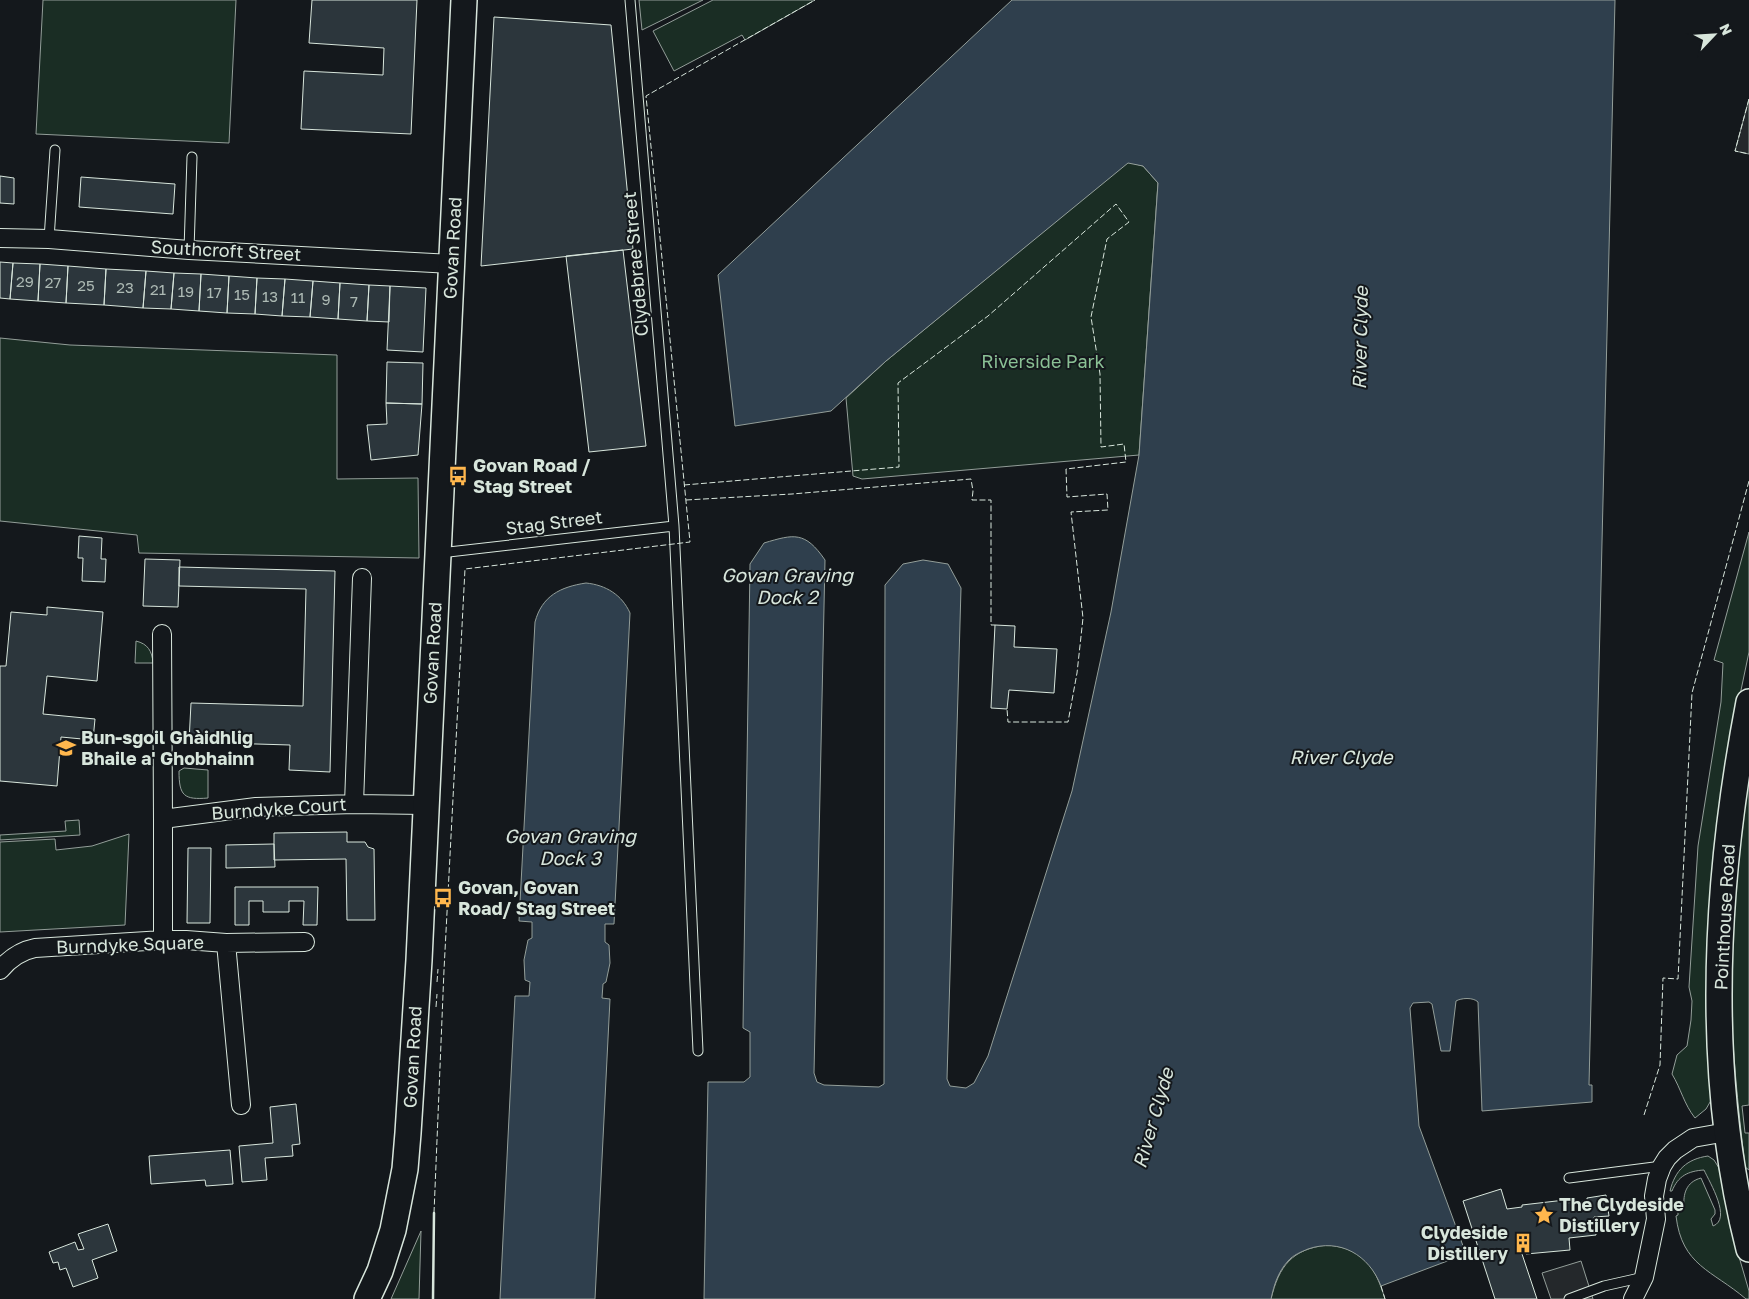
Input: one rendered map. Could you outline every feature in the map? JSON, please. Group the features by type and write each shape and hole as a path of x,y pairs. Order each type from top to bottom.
{"street":[{"name":"Govan Road","path":"366,1299 380,1271 393,1230 405,1169 417,986 464,0"},
{"name":"Southcroft Street","path":"0,238 49,239 189,250 452,264"},
{"path":"354,804 362,578"},
{"path":"162,634 163,940"},
{"name":"Pointhouse Road","path":"1749,702 1726,856 1722,912 1720,1015 1727,1132 1736,1189 1749,1249"},
{"name":"Burndyke Court","path":"163,819 256,807 354,804 426,805"},
{"name":"Burndyke Square","path":"0,970 8,960 20,952 35,948 163,940 226,943 241,1105"},
{"path":"226,943 305,942"},
{"path":"1633,1299 1644,1276 1656,1219 1654,1196 1662,1166 1675,1150 1693,1138 1727,1132"}],"lane":[{"name":"Clydebrae Street","path":"630,0 674,526 698,1052"},
{"path":"49,239 55,150"},
{"path":"189,250 192,157"},
{"name":"Stag Street","path":"438,553 674,526"},
{"path":"1569,1178 1662,1166"},
{"path":"1570,1299 1604,1286 1644,1276"}],"green space":[{"path":"43,0 236,0 229,143 36,134"},
{"path":"639,0 703,0 642,30"},
{"path":"713,0 815,0 745,40 742,35 674,71 653,31"},
{"name":"Riverside Park","path":"1128,162 1143,166 1158,183 1139,455 862,479 853,476 846,398 886,361"},
{"path":"0,338 70,345 337,355 337,479 418,478 419,558 139,553 137,535 0,521"},
{"path":"1749,532 1749,652 1736,714 1713,1097 1706,1109 1695,1118 1672,1074 1677,1055 1687,1046 1691,1020 1692,1001 1689,987 1698,846 1721,702 1723,663 1714,660"},
{"path":"136,641 144,644 149,649 153,663 135,663"},
{"path":"184,768 208,770 208,798 193,798 184,795 180,786 179,771"},
{"path":"1749,772 1749,1105 1742,1106 1745,1133 1749,1133 1749,1170 1745,1167 1737,1097 1731,981 1737,876"},
{"path":"79,820 80,835 0,840 0,835 66,831 65,821"},
{"path":"129,834 125,925 0,932 0,842 55,839 56,850 92,846"},
{"path":"1708,1156 1714,1160 1719,1168 1733,1236 1749,1291 1749,1299 1746,1299 1700,1265 1692,1257 1679,1233 1676,1216 1678,1215 1678,1207 1684,1207 1686,1189 1692,1182 1701,1178 1715,1210 1715,1214 1711,1219 1713,1226 1718,1222 1720,1209 1718,1200 1704,1170 1684,1175 1672,1191 1670,1191 1675,1177 1683,1167 1694,1160"},
{"path":"421,1231 419,1299 391,1299"},
{"path":"1327,1245 1350,1250 1366,1261 1377,1277 1385,1299 1271,1299 1278,1277 1289,1261 1305,1250"}],"shaded area":[{"path":"1749,99 1749,154 1735,151"},
{"path":"1581,1261 1593,1299 1551,1299 1542,1273"}],"water":[{"name":"River Clyde","path":"1012,0 1615,0 1589,1085 1592,1085 1592,1102 1482,1111 1478,1002 1473,999 1456,1001 1450,1051 1441,1051 1432,1004 1429,1002 1413,1003 1410,1008 1419,1126 1466,1254 1381,1286 1369,1266 1352,1252 1342,1248 1320,1246 1308,1249 1290,1259 1279,1274 1271,1299 704,1299 708,1082 744,1082 750,1077 750,1032 743,1028 750,564 764,543 783,538 798,537 811,544 825,560 814,1073 817,1082 824,1085 879,1087 884,1084 885,585 903,564 923,560 948,564 961,588 947,1079 950,1086 966,1088 974,1083 988,1056 1072,791 1111,612 1139,455 1158,183 1143,166 1128,163 886,361 831,411 735,426 718,275"},
{"name":"Govan Graving Dock 3","path":"586,583 600,586 618,596 630,613 614,924 605,924 605,942 609,945 610,963 606,982 603,984 602,998 610,999 595,1299 500,1299 515,996 529,996 530,982 525,980 524,960 528,940 532,938 532,922 519,921 535,622 542,606 553,594 568,587"}],"building":[{"path":"312,0 417,0 411,134 301,129 304,71 383,75 384,48 309,43"},
{"path":"494,17 611,25 633,249 481,266"},
{"path":"0,176 14,178 14,204 0,203"},
{"path":"81,177 175,184 173,214 79,207"},
{"path":"623,250 646,446 589,452 566,256"},
{"path":"0,262 13,263 10,299 0,298"},
{"path":"13,263 40,264 38,301 10,299"},
{"path":"40,264 68,266 66,303 38,301"},
{"path":"68,266 106,269 104,305 66,303"},
{"path":"106,269 146,271 143,308 104,305"},
{"path":"146,271 174,273 171,309 143,308"},
{"path":"174,273 201,274 199,311 171,309"},
{"path":"201,274 229,276 227,313 199,311"},
{"path":"229,276 257,278 255,314 227,313"},
{"path":"257,278 285,279 282,316 255,314"},
{"path":"285,279 313,281 310,317 282,316"},
{"path":"313,281 340,283 338,319 310,317"},
{"path":"340,283 369,285 367,321 338,319"},
{"path":"369,285 390,286 389,322 367,321"},
{"path":"390,286 426,288 423,352 387,350"},
{"path":"387,362 423,363 422,404 386,403"},
{"path":"386,403 422,404 418,455 371,460 367,425 387,424"},
{"path":"79,536 102,538 101,559 106,559 105,582 82,581 83,558 78,558"},
{"path":"145,559 180,560 178,607 143,606"},
{"path":"179,567 335,571 330,772 289,770 290,745 189,742 191,703 303,706 306,589 179,586"},
{"path":"47,607 103,612 97,681 47,676 43,714 95,719 93,740 61,737 57,786 0,781 0,666 6,666 11,612 47,615"},
{"path":"995,625 1015,626 1014,647 1057,649 1054,693 1009,690 1007,709 991,708"},
{"path":"347,832 347,842 365,842 368,847 374,849 375,920 347,920 346,859 274,860 274,833"},
{"path":"274,844 275,867 226,868 226,845"},
{"path":"188,848 211,848 210,923 187,923"},
{"path":"235,887 318,887 317,925 303,925 304,901 289,901 289,912 263,912 263,901 249,901 249,925 235,925"},
{"path":"296,1104 300,1144 292,1145 293,1156 265,1158 267,1180 242,1182 239,1146 273,1143 270,1107"},
{"path":"230,1150 233,1184 206,1186 205,1180 151,1184 149,1156"},
{"name":"Clydeside Distillery","path":"1501,1189 1507,1209 1522,1207 1522,1205 1565,1200 1565,1203 1587,1201 1587,1198 1606,1195 1609,1216 1594,1217 1596,1235 1569,1238 1570,1250 1526,1254 1526,1249 1521,1251 1537,1299 1495,1299 1463,1201"},
{"path":"108,1224 117,1251 92,1260 98,1278 73,1287 66,1268 60,1270 58,1262 53,1263 49,1252 75,1242 78,1250 84,1249 78,1234"}],"fence":[{"path":"434,1213 444,970 465,569 690,542 646,96 815,0"},
{"path":"1749,99 1735,151 1749,154"},
{"path":"684,485 899,467 898,383 988,316 1116,204 1129,222 1107,239 1091,317 1100,374 1101,447 1124,444 1126,462 1066,469 1067,497 1107,494 1108,510 1071,512 1083,618 1077,673 1068,722 1008,722 1007,709"},
{"path":"686,500 792,494 971,479 972,500 991,500 991,625 995,625"},
{"path":"1644,1115 1660,1065 1663,978 1678,979 1692,693 1749,481"},
{"path":"437,982 438,969"},
{"path":"436,1007 437,994"},
{"path":"1381,1286 1385,1299"}],"wall":[{"path":"433,1299 434,1213"}],"place":[{"name":"Govan Road / Stag Street","path":"458,476"},
{"name":"Bun-sgoil Ghàidhlig Bhaile a' Ghobhainn","path":"66,748"},
{"name":"Govan, Govan Road/ Stag Street","path":"443,898"},
{"name":"The Clydeside Distillery","path":"1544,1215"},
{"name":"Clydeside Distillery","path":"1523,1243"}],"water label":[{"name":"Govan Graving Dock 2","path":"787,586"}]}
